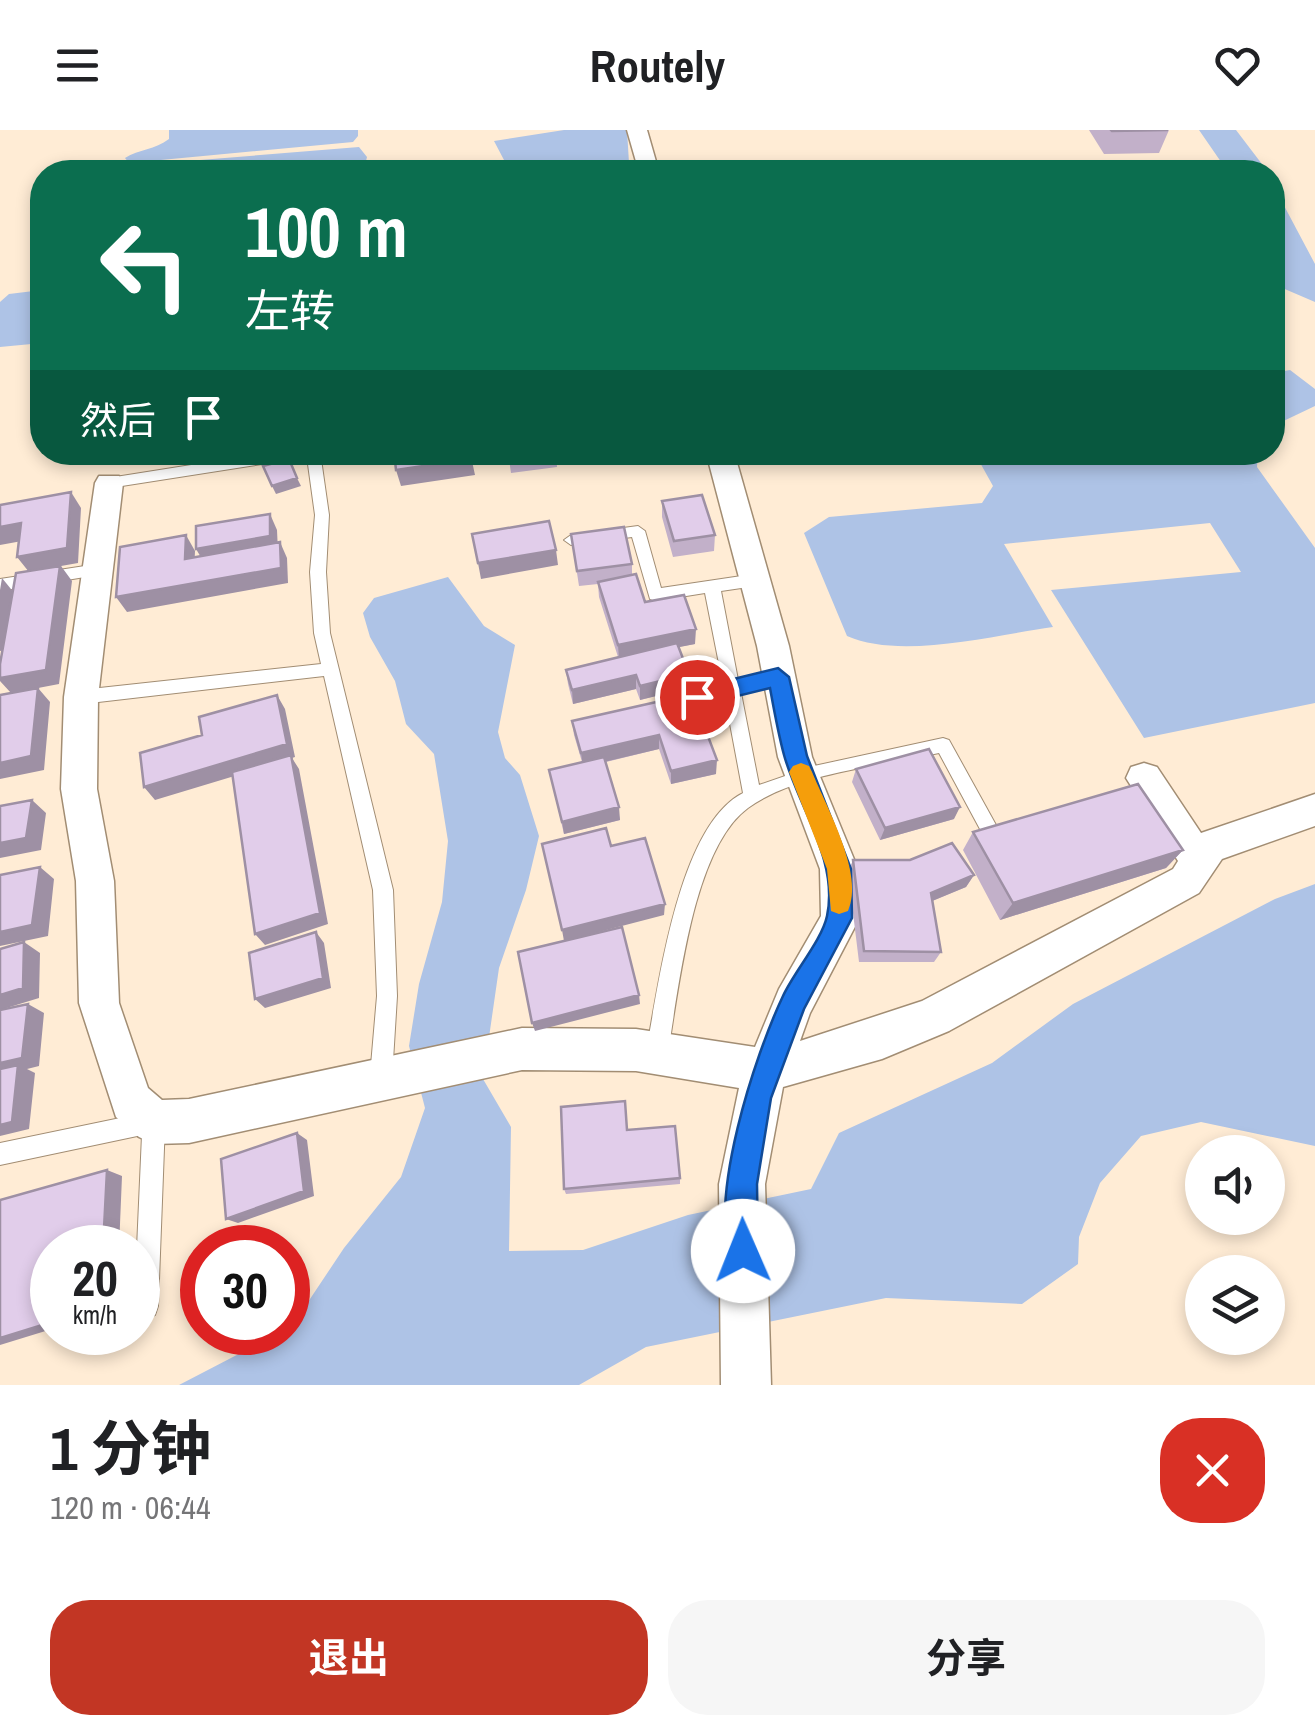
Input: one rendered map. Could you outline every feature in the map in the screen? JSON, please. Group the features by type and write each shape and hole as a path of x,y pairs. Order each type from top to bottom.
{"street":[{"path":"638,130 646,160"},
{"path":"723,465 803,778 839,869 840,918 793,1002 757,1098 742,1184 745,1368"},
{"path":"109,483 81,697 79,789 95,881 99,1003 132,1102 154,1122 190,1121 522,1049 574,1045 657,1052 768,1069 856,1045 955,1010 1186,881 1209,847 1315,810"},
{"path":"1144,778 1199,862"}],"lane":[{"path":"109,483 226,465"},
{"path":"313,465 322,514 318,572 322,633 383,890 392,1076"},
{"path":"571,540 638,531 655,596 754,580"},
{"path":"0,585 98,570"},
{"path":"712,587 752,797"},
{"path":"81,697 330,669"},
{"path":"662,706 778,677"},
{"path":"657,1052 694,875 710,836 739,803 803,778 942,745 987,825"},
{"path":"0,1154 154,1122 150,1225"}],"water":[{"path":"169,130 358,130 353,142 161,160 125,158 169,139"},
{"path":"564,130 627,130 629,160 504,160 494,141"},
{"path":"1199,130 1236,130 1259,160 1220,160"},
{"path":"359,147 367,157 366,160 199,160"},
{"path":"1285,207 1315,264 1315,302 1285,289"},
{"path":"30,291 30,344 0,347 0,302 9,294"},
{"path":"1290,370 1315,389 1315,406 1285,420 1285,371"},
{"path":"981,465 1257,465 1315,548 1315,703 1144,738 1051,590 1241,572 1210,523 1004,544 1053,627 920,646 869,643 847,636 804,533 829,517 982,503 993,486"},
{"path":"448,577 484,626 515,645 498,732 505,758 520,775 539,836 526,890 499,968 483,1079 511,1127 509,1251 583,1250 688,1215 811,1189 839,1133 992,1063 1073,1004 1275,899 1315,884 1315,1146 1285,1140 1285,1135 1263,1135 1201,1122 1141,1136 1100,1183 1079,1237 1078,1264 1022,1304 886,1298 646,1347 579,1385 179,1385 237,1355 310,1355 310,1299 344,1248 401,1177 425,1108 409,1046 419,984 442,902 448,841 434,754 406,724 395,681 370,637 363,613 374,598"}],"building":[{"path":"292,465 297,478 272,486 263,466"},
{"path":"395,465 430,465 396,470"},
{"path":"71,492 67,548 17,557 21,523 0,527 0,505"},
{"path":"702,495 715,535 674,541 662,501"},
{"path":"270,514 270,536 196,549 196,526"},
{"path":"549,521 556,550 478,563 472,534"},
{"path":"624,527 632,564 577,571 571,534"},
{"path":"186,535 185,559 280,542 281,568 116,597 120,547"},
{"path":"60,566 46,670 0,678 16,573"},
{"path":"636,574 645,602 684,595 696,629 618,645 598,582"},
{"path":"677,643 689,674 640,686 636,675 572,690 566,670"},
{"path":"38,688 31,756 0,763 0,695"},
{"path":"692,694 717,760 671,771 659,735 581,753 572,721"},
{"path":"277,695 287,744 144,787 140,753 202,735 199,717"},
{"path":"929,749 960,807 885,828 856,769"},
{"path":"291,755 320,913 255,934 232,772"},
{"path":"604,757 619,807 562,822 549,770"},
{"path":"1138,784 1183,850 1013,903 973,832"},
{"path":"32,800 26,838 0,843 0,806"},
{"path":"606,828 611,846 645,838 665,904 562,930 542,844"},
{"path":"952,843 974,875 931,893 941,952 864,951 853,860 910,860"},
{"path":"40,867 32,925 0,932 0,875"},
{"path":"622,927 639,995 532,1023 518,952"},
{"path":"316,932 323,978 255,999 249,953"},
{"path":"24,942 23,988 0,995 0,949"},
{"path":"28,1004 22,1058 0,1063 0,1010"},
{"path":"18,1065 12,1122 0,1125 0,1069"},
{"path":"625,1101 627,1130 675,1126 680,1178 564,1189 561,1107"},
{"path":"297,1133 304,1191 226,1219 221,1159"},
{"path":"107,1170 104,1225 30,1225 30,1329 0,1338 0,1200"}],"slow traffic":[{"path":"801,772 839,869 839,903"}],"route":[{"path":"697,697 778,677 795,756 839,869 840,918 793,1002 757,1098 742,1184 743,1251"}]}
